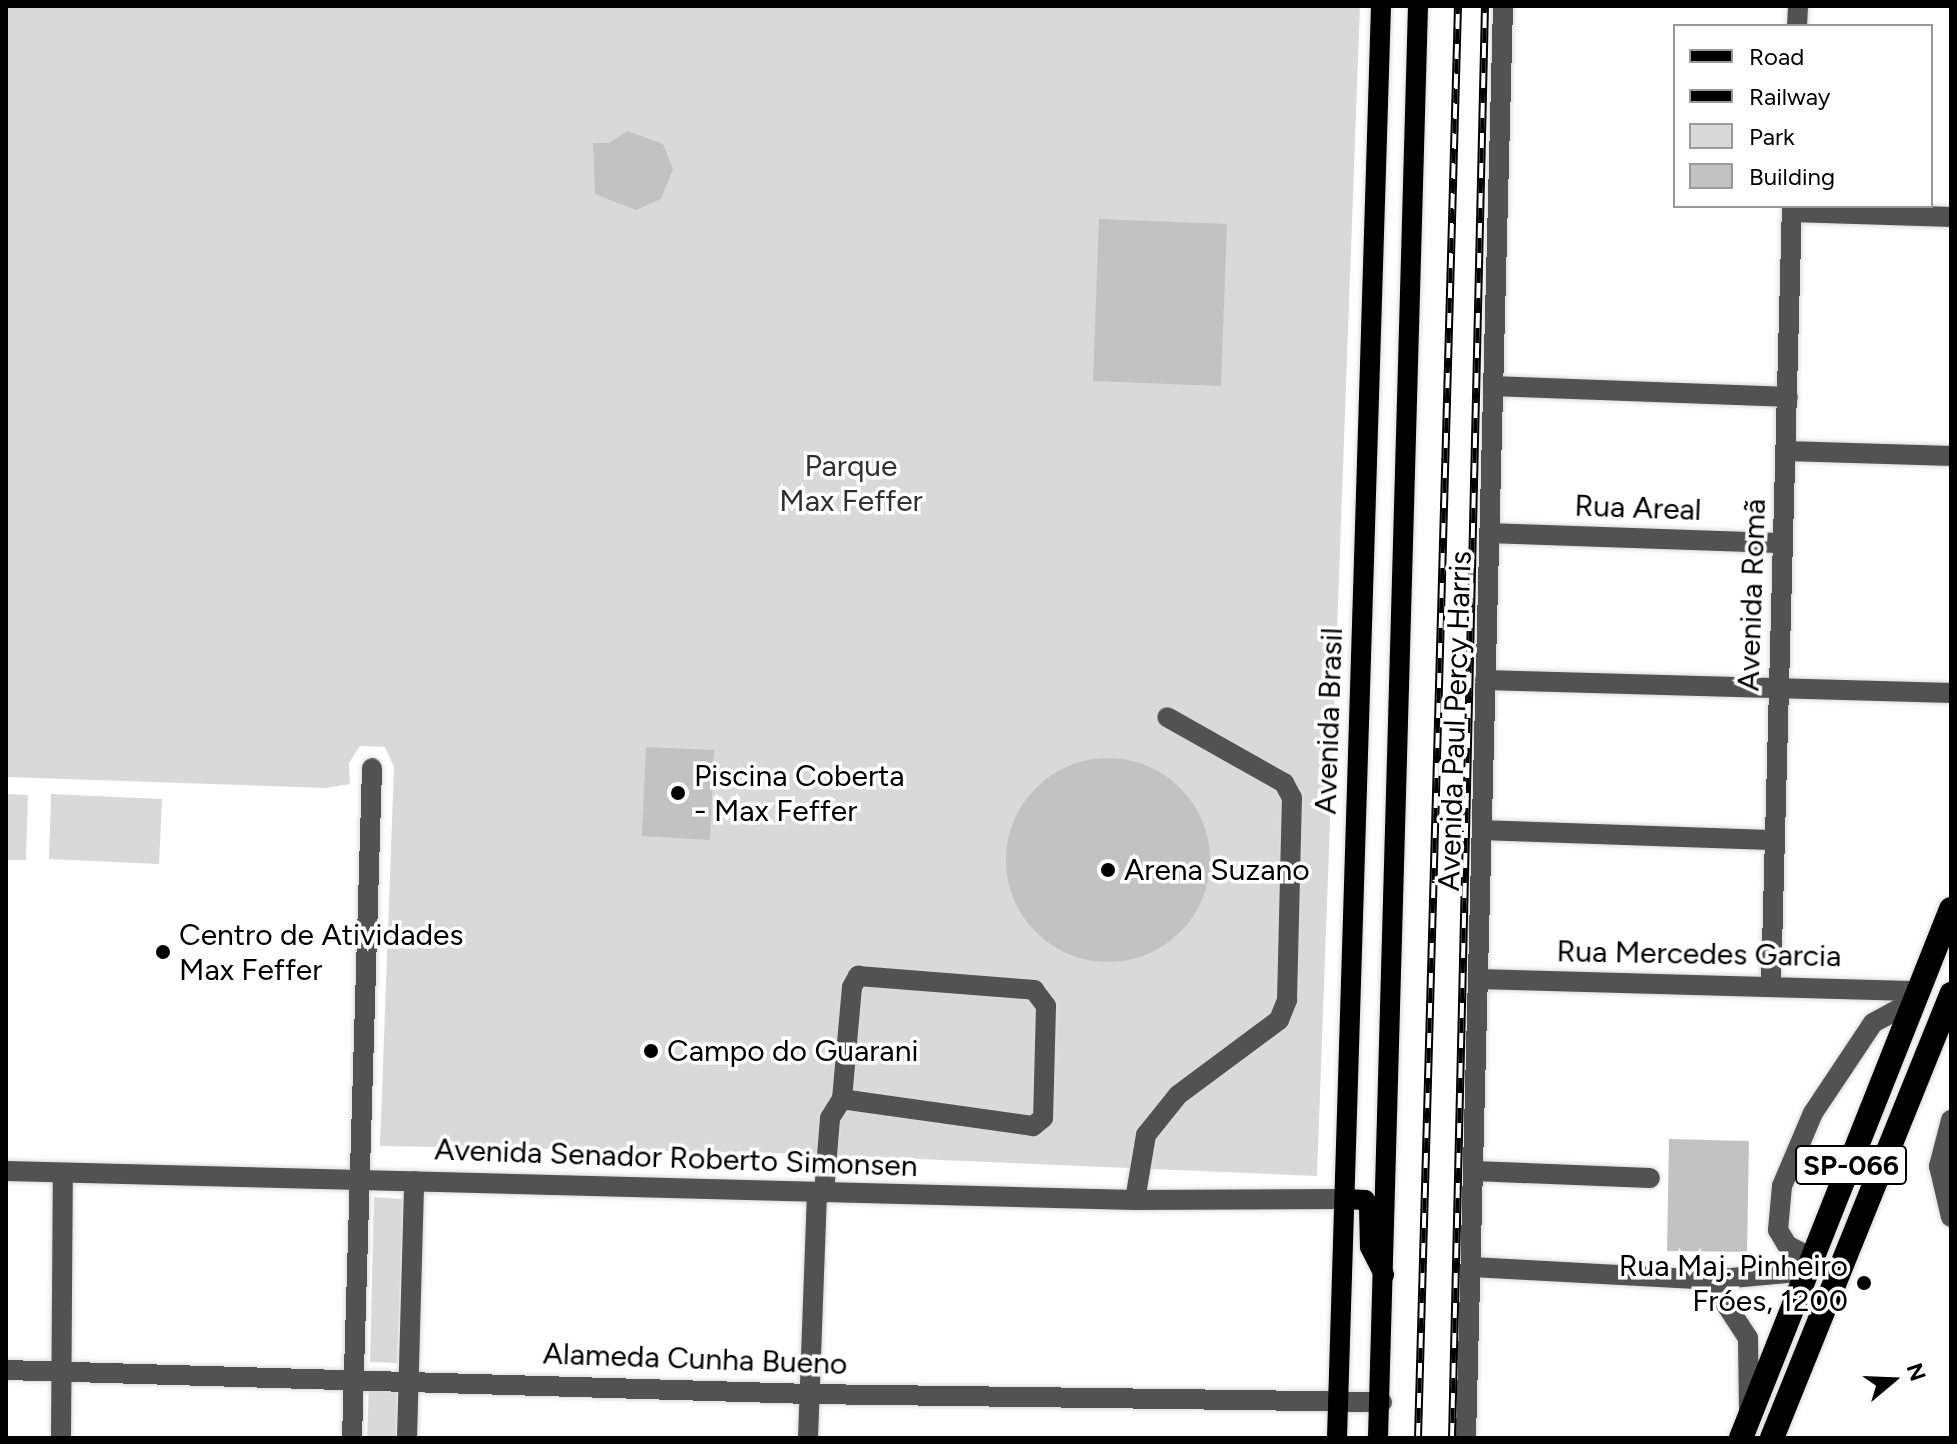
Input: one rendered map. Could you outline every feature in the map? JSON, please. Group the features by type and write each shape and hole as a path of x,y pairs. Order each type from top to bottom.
{"highway":[{"name":"SP-066","path":"1744,1429 1812,1265 1951,909"},
{"name":"SP-066","path":"1772,1438 1951,994"}],"main road":[{"name":"Avenida Brasil","path":"1337,1438 1381,6"},
{"path":"1378,1438 1382,1402 1418,6"},
{"path":"1363,599 1376,623 1390,621 1401,609"},
{"path":"1361,652 1380,636 1399,658"},
{"path":"1345,1199 1365,1200 1369,1207 1370,1247 1384,1275"}],"street":[{"name":"Avenida Paul Percy Harris","path":"1466,1438 1503,6"},
{"path":"1792,209 1951,217"},
{"name":"Avenida Romã","path":"1771,985 1792,209"},
{"path":"1494,386 1788,397"},
{"path":"1787,451 1951,456"},
{"name":"Rua Areal","path":"1490,533 1783,543"},
{"path":"1485,680 1951,693"},
{"path":"1135,1200 1146,1135 1178,1095 1279,1020 1287,1000 1292,798 1284,783 1167,717"},
{"path":"352,1438 357,1179 372,768"},
{"path":"1482,830 1775,840"},
{"path":"808,1438 820,1193 830,1118 842,1099 858,976 1007,984 1034,990 1046,1006 1047,1109 1033,1126 842,1099"},
{"name":"Rua Mercedes Garcia","path":"1478,979 1771,985 1917,996"},
{"path":"1812,1265 1787,1245 1778,1230 1782,1186 1813,1113 1873,1023 1917,996"},
{"path":"1951,1120 1939,1166 1951,1217"},
{"name":"Avenida Senador Roberto Simonsen","path":"6,1171 1135,1200 1345,1199"},
{"path":"1474,1171 1650,1178"},
{"path":"61,1438 63,1173"},
{"path":"407,1438 414,1181"},
{"path":"1472,1267 1710,1280 1812,1265"},
{"path":"1710,1280 1748,1338 1744,1429"},
{"name":"Alameda Cunha Bueno","path":"6,1370 810,1394 1382,1402"}],"green space":[{"name":"Parque Max Feffer","path":"6,6 1360,6 1317,1176 777,1153 380,1146 394,767 385,747 360,746 349,763 350,784 325,788 6,777"},
{"path":"6,794 28,795 26,860 6,860"},
{"path":"51,794 162,799 159,864 49,859"},
{"path":"374,1197 403,1199 397,1363 370,1362"},
{"path":"369,1386 397,1387 396,1438 367,1438"}],"building":[{"path":"627,131 663,144 673,169 661,199 636,210 595,194 593,143 609,143"},
{"path":"1099,219 1227,224 1221,386 1093,381"},
{"name":"Piscina Coberta - Max Feffer","path":"646,747 714,750 710,840 642,836"},
{"name":"Arena Suzano","path":"1108,758 1147,766 1165,775 1180,788 1193,803 1202,821 1210,860 1202,899 1193,917 1180,932 1165,945 1147,954 1108,962 1069,954 1051,945 1036,932 1023,917 1014,899 1006,860 1014,821 1023,803 1036,788 1051,775 1069,766"},
{"path":"1669,1139 1749,1141 1747,1252 1667,1251"}],"railway":[{"path":"1418,1438 1458,6"},
{"path":"1452,1438 1485,6"}],"place":[{"name":"Piscina Coberta - Max Feffer","path":"678,793"},
{"name":"Arena Suzano","path":"1108,870"},
{"name":"Centro de Atividades Max Feffer","path":"163,952"},
{"name":"Campo do Guarani","path":"651,1051"},
{"name":"Rua Maj. Pinheiro Fróes, 1200","path":"1864,1283"}]}
